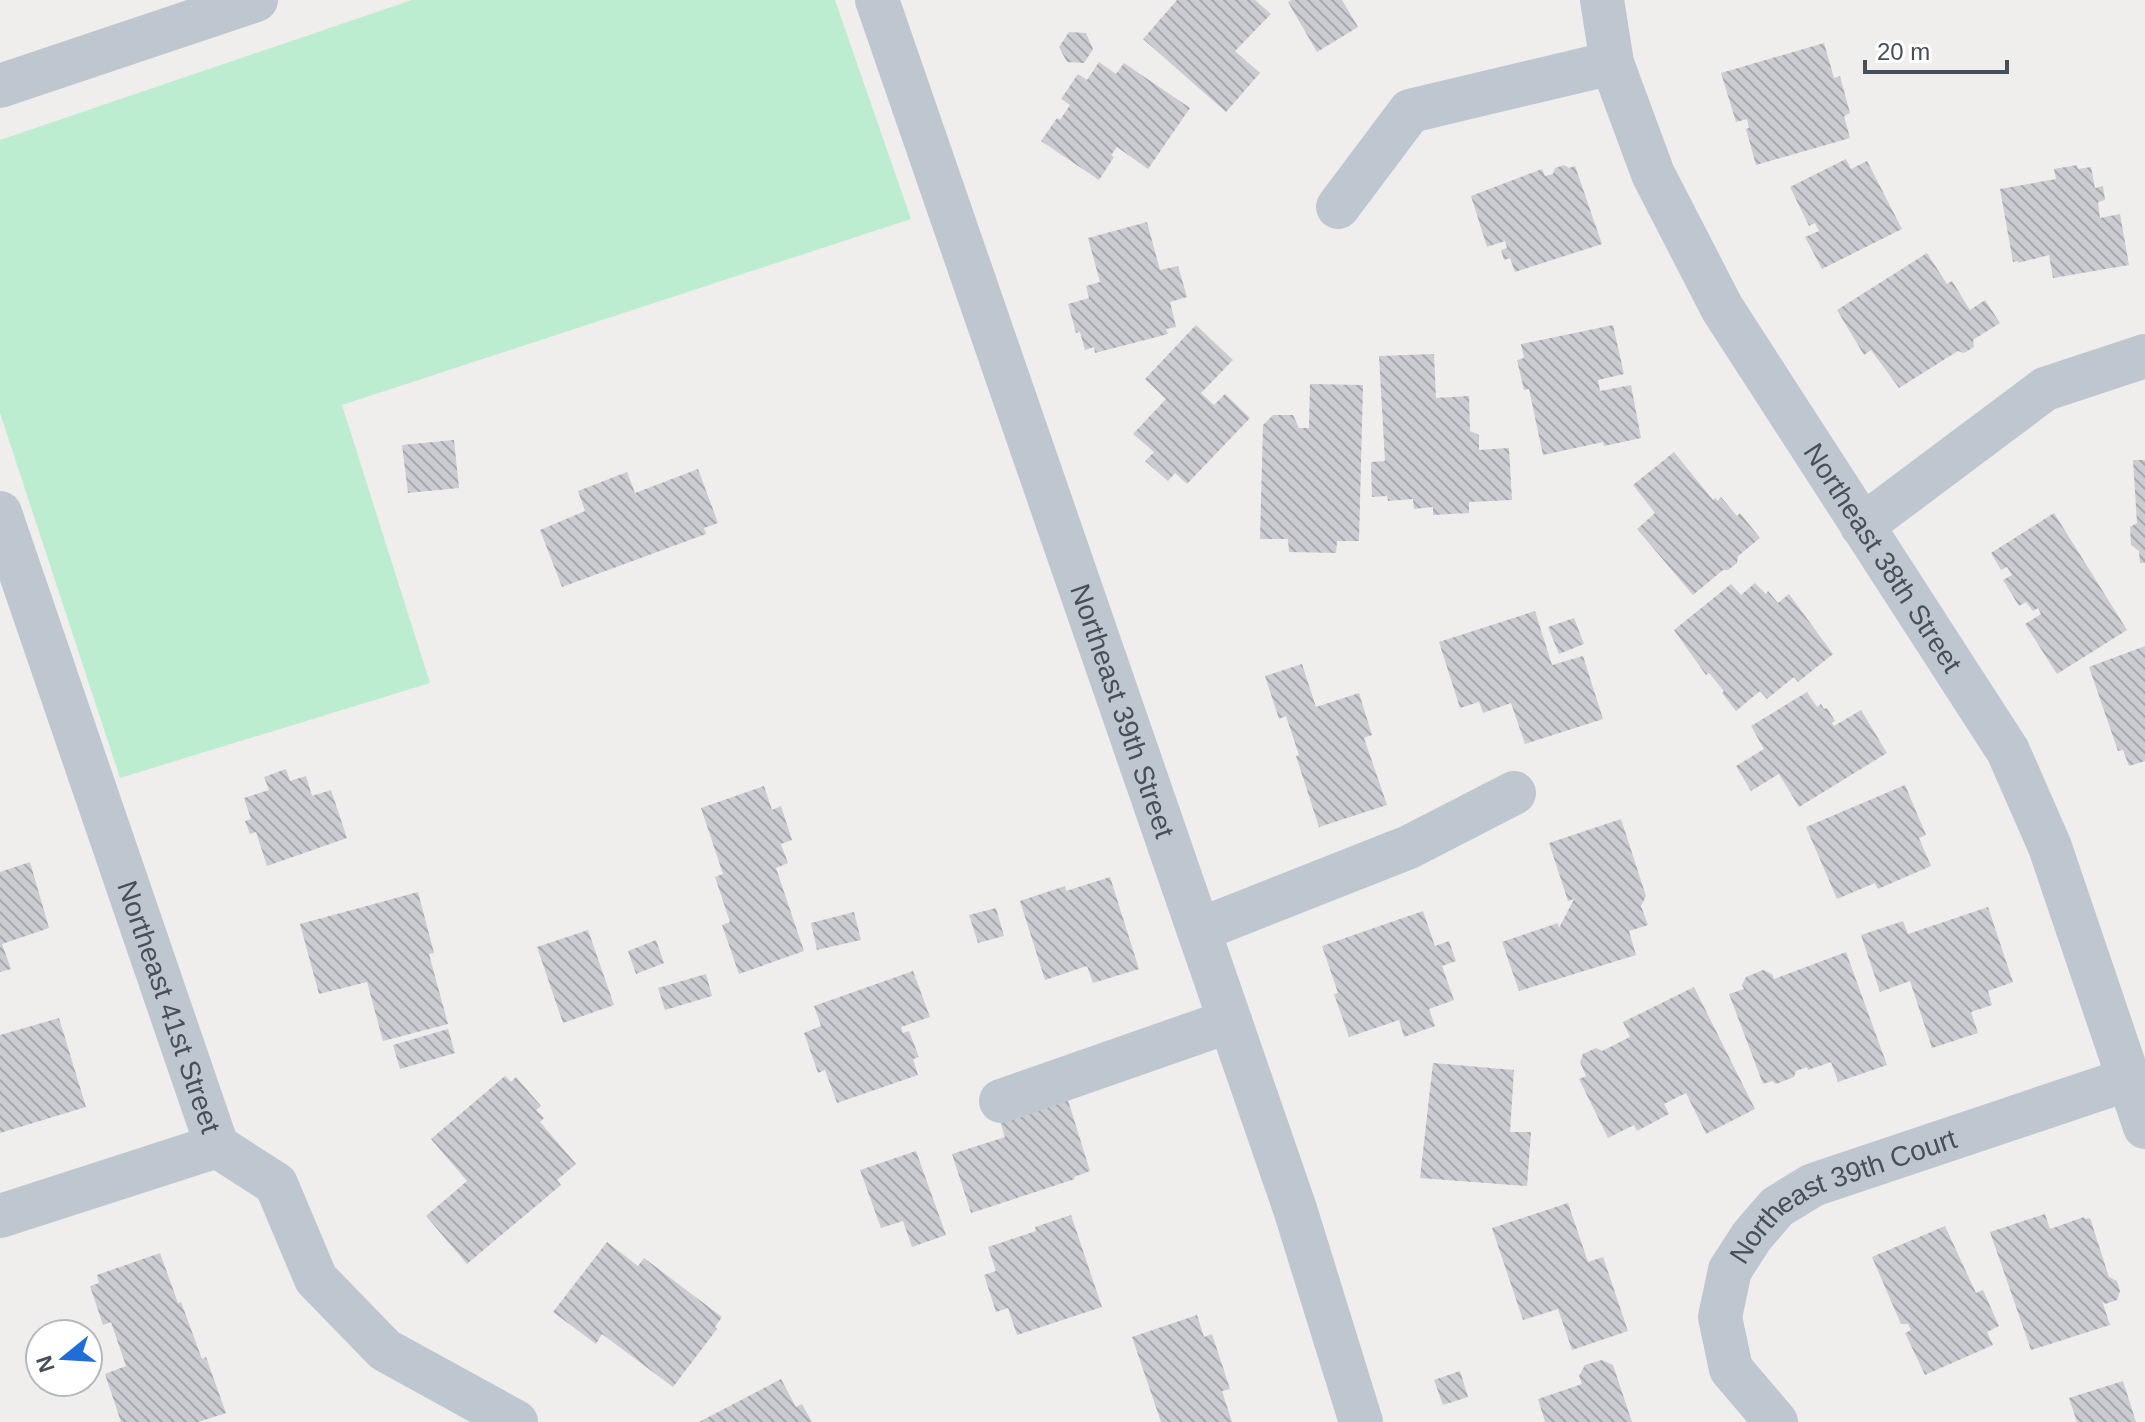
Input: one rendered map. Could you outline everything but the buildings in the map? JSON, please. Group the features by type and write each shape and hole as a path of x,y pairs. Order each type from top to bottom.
{"street":[{"path":"0,86 256,0"},
{"name":"Northeast 39th Street","path":"877,0 1295,1209 1361,1422"},
{"name":"Northeast 38th Street","path":"1602,0 1612,63 1653,174 1722,308 2008,751 2050,847 2145,1127"},
{"path":"1338,207 1410,111 1612,63"},
{"path":"1862,526 2045,389 2145,356"},
{"name":"Northeast 41st Street","path":"0,513 217,1146 276,1184 316,1279 385,1350 516,1422"},
{"path":"1199,930 1409,847 1514,793"},
{"path":"1001,1101 1230,1021"},
{"name":"Northeast 39th Court","path":"1776,1422 1731,1369 1720,1317 1730,1270 1752,1236 1777,1207 1813,1185 2129,1079"},
{"path":"0,1216 217,1146"}],"green space":[{"path":"412,0 835,0 911,219 342,405 430,683 120,778 0,413 0,140"}]}
